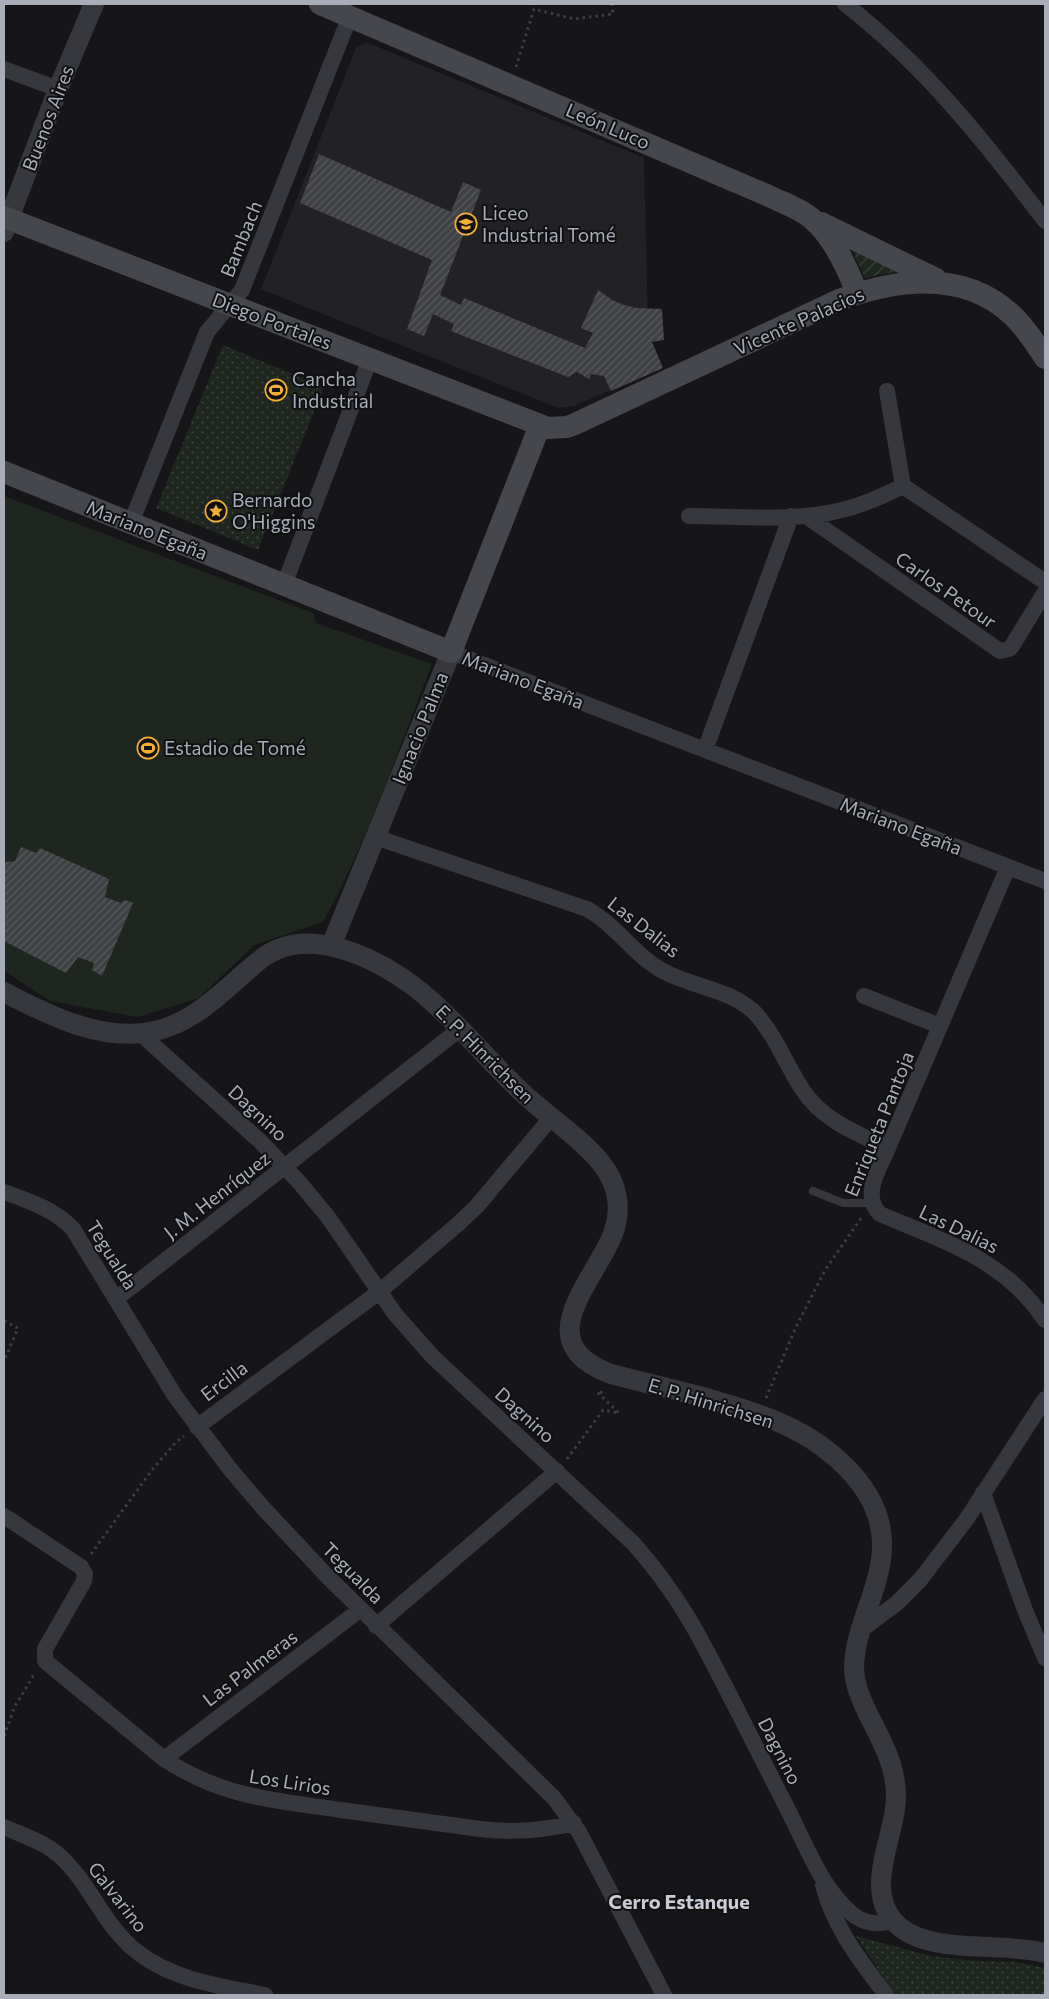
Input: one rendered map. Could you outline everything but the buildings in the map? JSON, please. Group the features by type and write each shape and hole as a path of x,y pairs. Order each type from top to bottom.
{"main road":[{"name":"León Luco","path":"320,4 769,196 811,218 844,263 857,293"},
{"path":"811,218 881,254 948,284"},
{"name":"Diego Portales","path":"6,223 230,305 540,425"},
{"name":"Vicente Palacios","path":"540,425 557,428 576,424 839,300 857,293 900,283 948,284 966,288 983,295 1005,309 1022,325 1045,358"},
{"name":"Ignacio Palma","path":"451,652 540,425"},
{"name":"Mariano Egaña","path":"4,472 451,652"}],"street":[{"name":"Buenos Aires","path":"6,223 58,89 94,4"},
{"path":"845,4 871,24 914,64 964,118 1045,221"},
{"name":"Bambach","path":"131,523 207,332 242,290 350,16"},
{"path":"4,69 58,89"},
{"path":"284,586 370,360"},
{"path":"887,391 903,486 1045,582"},
{"path":"689,516 798,516 842,510 862,504 903,486"},
{"path":"705,750 798,516"},
{"name":"Carlos Petour","path":"798,516 1000,651 1009,649 1012,646 1045,592"},
{"name":"Mariano Egaña","path":"451,652 1008,867 1043,875"},
{"name":"Ignacio Palma","path":"331,946 451,652"},
{"name":"Las Dalias","path":"375,837 587,909 610,924 633,949 663,971 740,1002 761,1020 802,1090 820,1110 849,1130 888,1148"},
{"name":"Enriqueta Pantoja","path":"872,1203 872,1188 888,1148 1008,867"},
{"path":"4,992 38,1009 90,1028 114,1033 141,1034 166,1028 190,1017 224,992 272,952 306,943 331,946"},
{"name":"E. P. Hinrichsen","path":"331,946 379,966 428,998 504,1076 600,1162 613,1182 618,1206 616,1224 610,1242 586,1282 572,1313 569,1330 575,1348 594,1366 611,1374 759,1415 785,1426 823,1449 859,1479 875,1506 882,1533 881,1558 855,1657 856,1684 859,1696 889,1755 895,1779 895,1811 881,1877 885,1905 893,1921"},
{"path":"864,996 940,1026"},
{"name":"J. M. Henríquez","path":"116,1299 460,1029"},
{"name":"Dagnino","path":"141,1034 285,1166 328,1217 395,1314 433,1357 633,1543 661,1575 682,1605 834,1894 859,1919 874,1924 893,1921"},
{"name":"Ercilla","path":"197,1427 379,1292 477,1206 551,1118"},
{"name":"Tegualda","path":"4,1192 46,1208 65,1221 80,1238 165,1380 197,1427 271,1517 376,1626 554,1798 574,1823 588,1847 664,1995"},
{"name":"Las Dalias","path":"872,1203 880,1214 962,1250 996,1269 1024,1293 1045,1320"},
{"path":"861,1630 897,1603 920,1580 983,1494 1045,1399"},
{"path":"376,1626 557,1471"},
{"path":"983,1494 1045,1658"},
{"path":"4,1516 81,1567 85,1574 84,1581 45,1649 44,1657"},
{"name":"Las Palmeras","path":"164,1759 361,1609"},
{"name":"Los Lirios","path":"44,1657 48,1665 164,1759 203,1782 242,1795 498,1831 532,1831 574,1823"},
{"name":"Galvarino","path":"4,1827 40,1842 61,1857 77,1876 118,1934 139,1954 165,1969 198,1981 265,1995"},
{"name":"Dagnino","path":"820,1870 826,1900 839,1928 886,1995"},
{"path":"893,1921 908,1933 926,1941 1023,1949 1045,1953"}],"lane":[{"path":"813,1191 844,1203 872,1203"}],"path":[{"path":"510,85 534,9 566,18 580,18 613,14 612,4"},
{"name":"Enriqueta Pantoja","path":"759,1415 795,1329 825,1270 872,1203"},
{"path":"4,1321 18,1328 4,1361"},
{"path":"557,1471 603,1410 619,1413 597,1392 616,1394"},
{"name":"Ercilla","path":"81,1567 152,1470 176,1442 197,1427"},
{"path":"4,1736 15,1706 44,1657"}],"shaded area":[{"name":"Liceo Industrial Tomé","path":"366,42 644,158 648,327 663,368 574,406 559,408 261,289 356,48"},
{"path":"849,244 903,270 865,278"},
{"path":"223,345 324,387 258,550 156,508"},
{"name":"Estadio de Tomé","path":"4,496 313,613 316,623 432,664 368,827 323,922 254,945 199,998 138,1017 50,1001 4,971"},
{"path":"856,1936 931,1956 977,1961 1017,1962 1045,1968 1045,1995 895,1995"}],"place":[{"name":"Liceo Industrial Tomé","path":"466,224"},
{"name":"Cancha Industrial","path":"276,390"},
{"name":"Bernardo O'Higgins","path":"216,511"},
{"name":"Estadio de Tomé","path":"148,748"}],"district":[{"name":"Cerro Estanque","path":"679,1902"}]}
